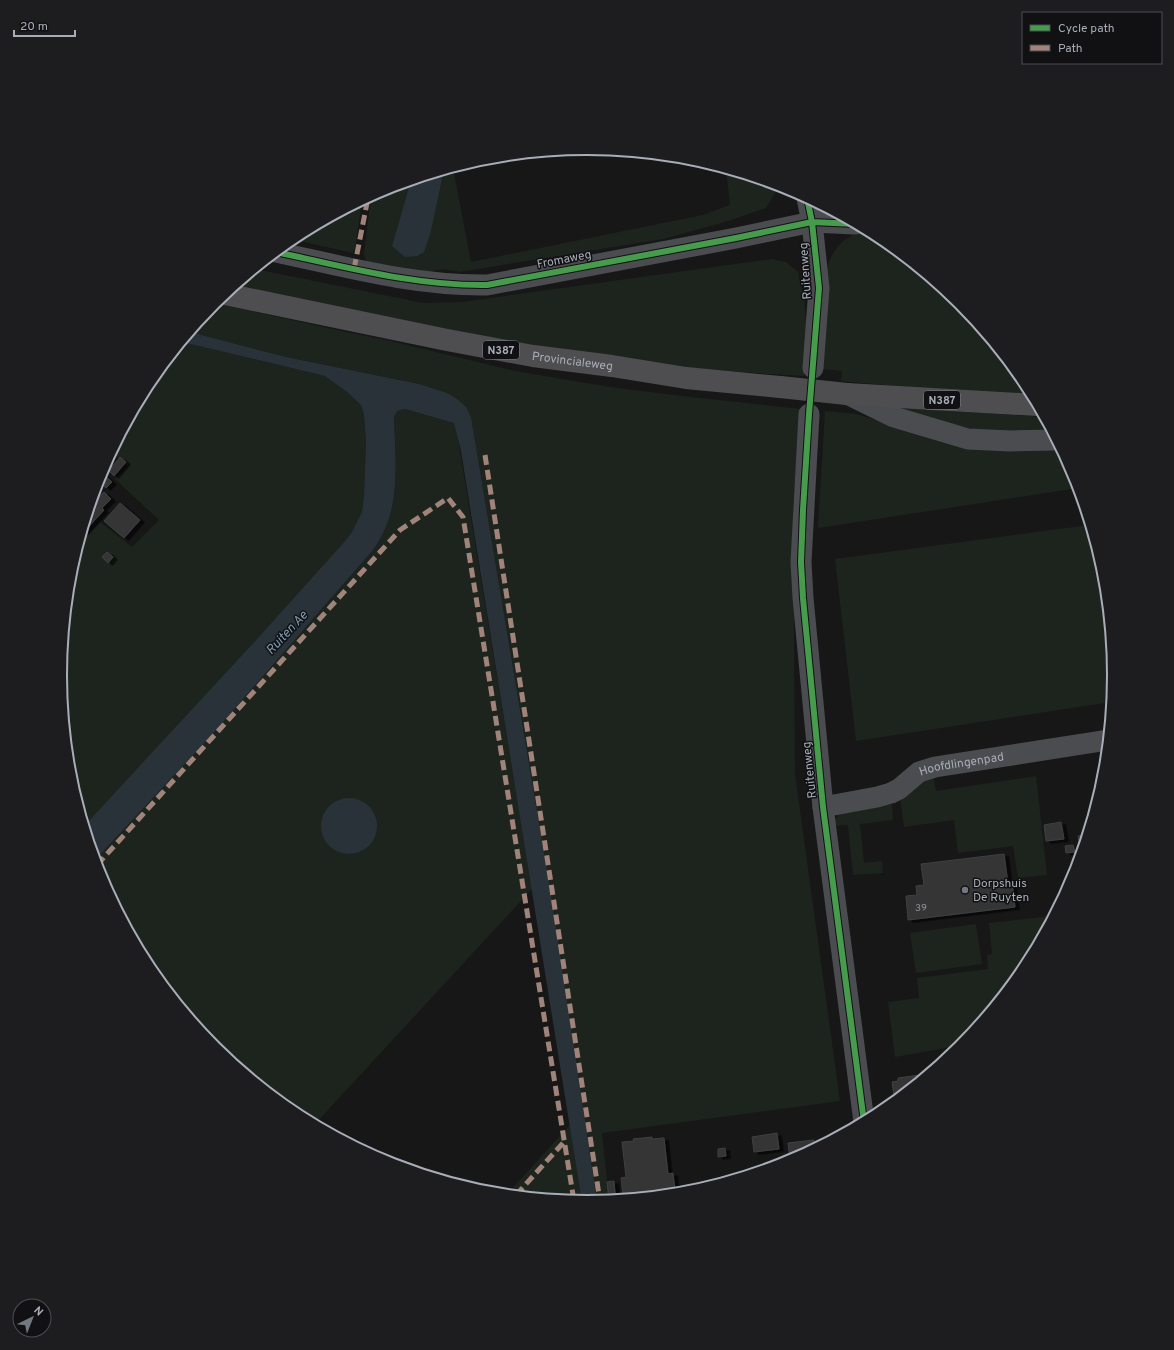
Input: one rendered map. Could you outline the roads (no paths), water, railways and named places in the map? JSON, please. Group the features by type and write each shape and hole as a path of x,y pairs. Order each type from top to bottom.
{"highway":[{"name":"Provincialeweg","path":"232,295 447,340 525,354 686,378 847,394"},
{"name":"N387","path":"847,394 1031,405"}],"street":[{"name":"Ruitenweg","path":"808,205 812,222 819,288 814,368"},
{"name":"Fromaweg","path":"283,253 423,282 487,285 736,238 812,222 844,223"},
{"path":"847,394 894,417 968,439 1010,441 1050,440"},
{"name":"Ruitenweg","path":"808,414 801,562 803,598 823,807 863,1115"},
{"name":"Hoofdlingenpad","path":"823,807 891,793 899,789 919,772 935,767 1103,741"}],"water":[{"path":"443,176 431,231 424,252 417,256 405,257 392,246 409,187"},
{"name":"Ruiten Ae","path":"195,333 286,357 419,384 447,393 457,399 466,407 471,417 553,907 596,1195 581,1195 461,451 454,423 405,409 397,411 394,417 396,474 393,503 384,532 373,550 209,738 100,855 95,842 89,821 345,541 352,532 362,512 366,442 364,415 361,405 347,392 325,376 187,343"},
{"path":"349,798 360,800 369,806 375,815 377,826 375,837 369,846 360,852 349,854 338,852 329,846 323,837 321,826 323,815 329,806 338,800"}],"place":[{"name":"Dorpshuis De Ruyten","path":"965,890"}]}
